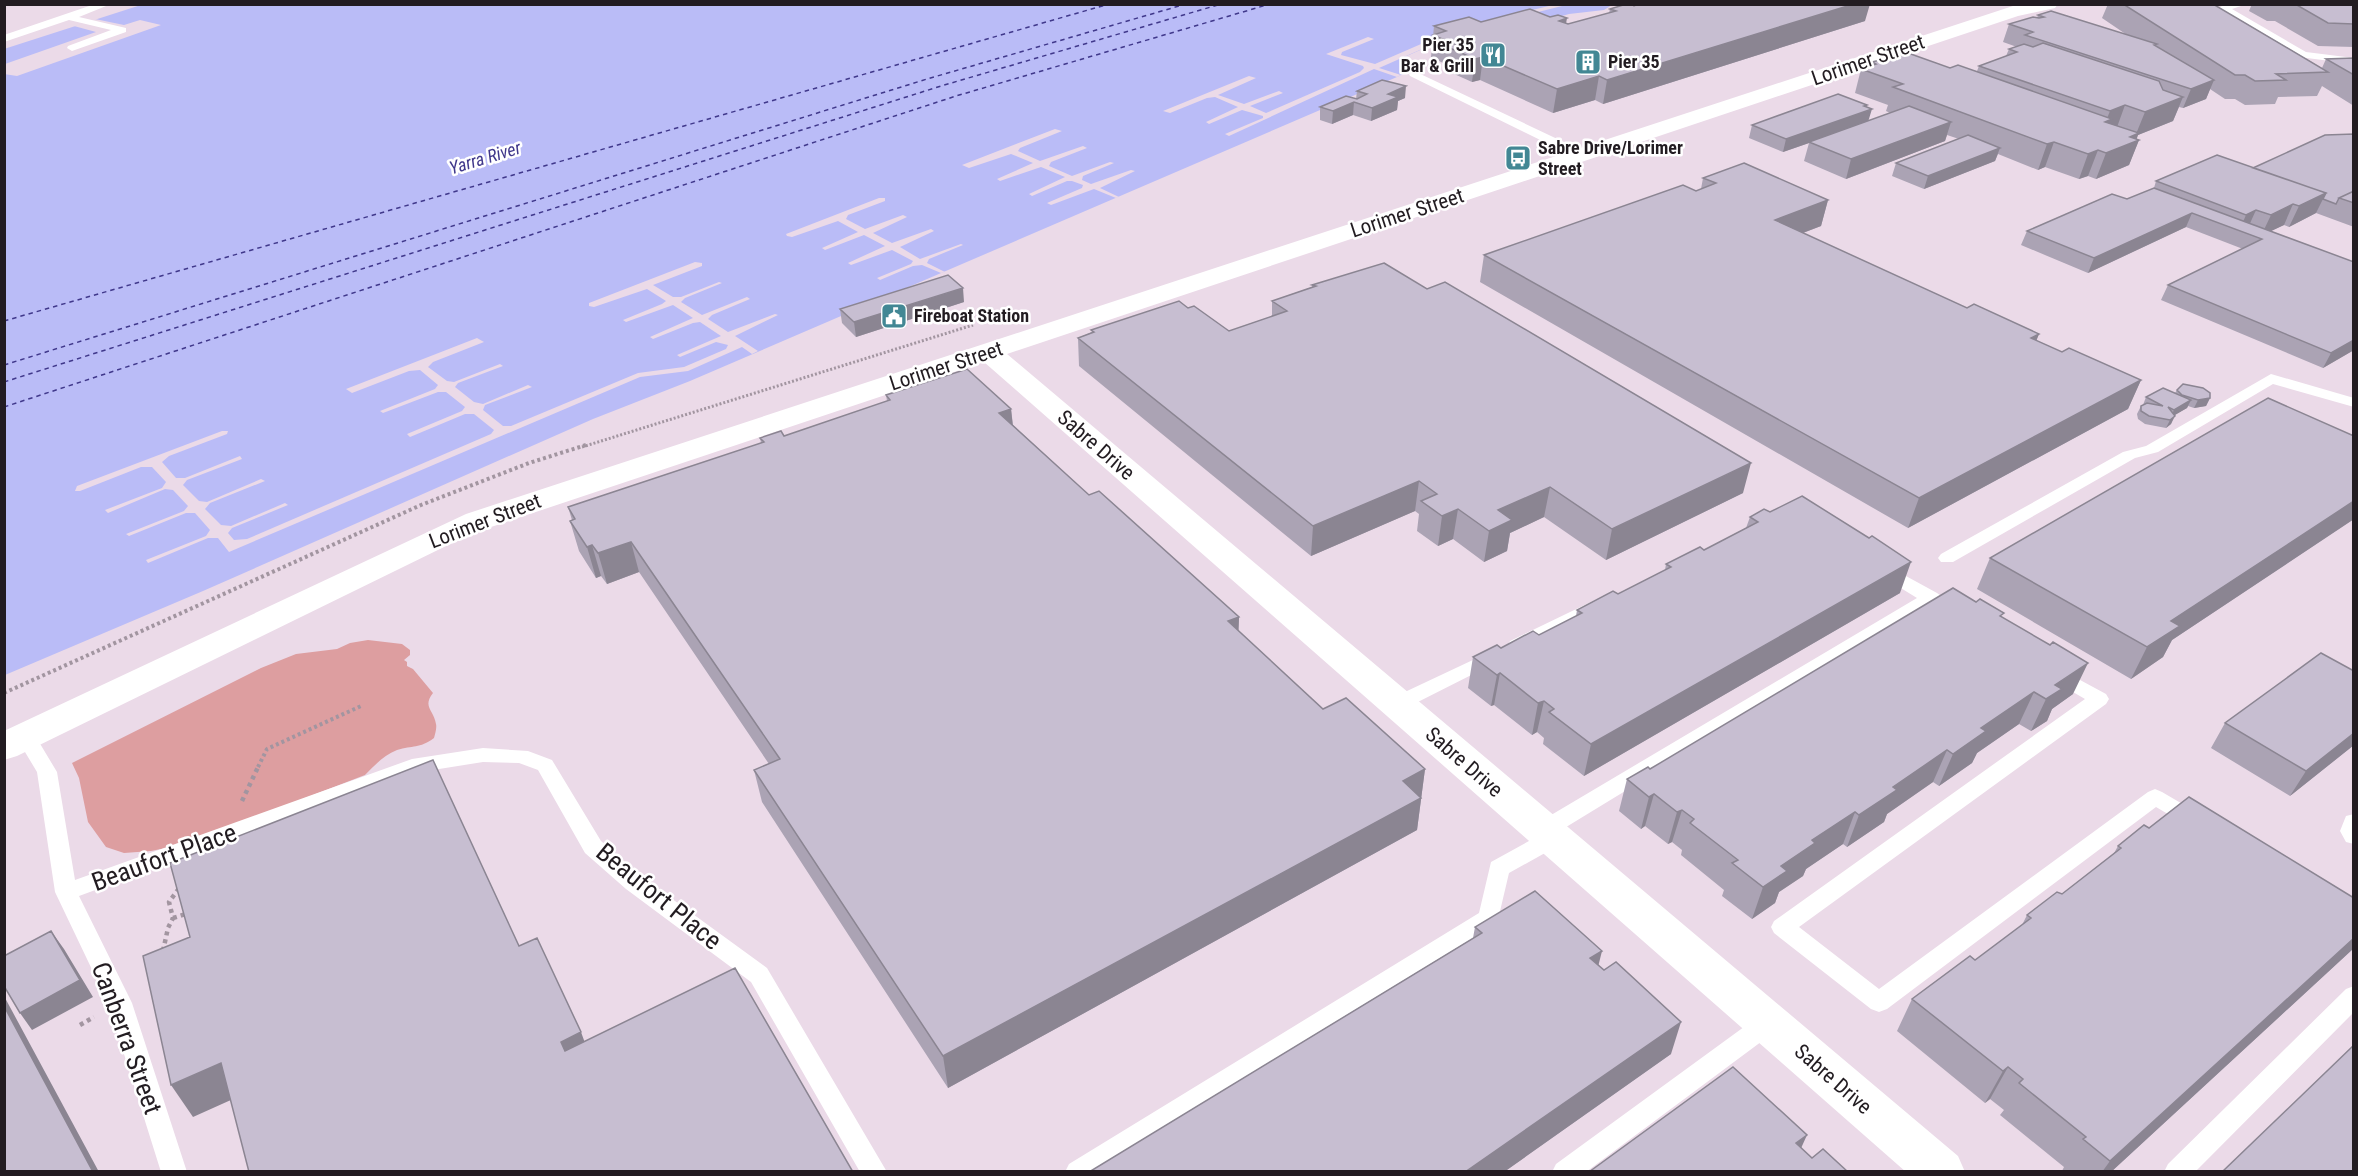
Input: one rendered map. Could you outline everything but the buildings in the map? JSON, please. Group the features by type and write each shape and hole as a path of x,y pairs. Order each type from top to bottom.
{"street":[{"name":"Lorimer Street","path":"15,742 456,530 2014,11 2049,4"},
{"name":"Sabre Drive","path":"989,352 1941,1172"}],"lane":[{"path":"4,39 73,18 106,4"},
{"path":"2242,4 2223,8 2303,55 2354,61"},
{"path":"72,48 122,30 73,18"},
{"path":"1414,74 1583,156"},
{"path":"1947,558 2129,455 2152,449 2271,379 2354,403"},
{"path":"1863,557 1970,621"},
{"path":"1397,704 1617,595"},
{"path":"1078,1172 1489,918 1499,868 1549,834 1930,597"},
{"path":"2040,663 2099,699 1782,927 1879,1002 2155,797 2214,835"},
{"name":"Canberra Street","path":"15,742 47,772 66,892 120,1003 174,1172"},
{"name":"Beaufort Place","path":"66,892 412,766 483,755 521,756 545,765 593,847 634,883 759,975 874,1172"},
{"path":"2354,822 2350,831 2354,836"},
{"path":"2177,1172 2354,996"},
{"path":"1565,1172 1768,1023"}],"path":[{"path":"173,918 188,913"}],"shaded area":[{"path":"368,640 402,644 410,650 410,655 404,660 407,666 413,669 433,693 429,705 435,719 434,738 420,745 392,752 365,775 186,844 151,851 124,853 106,847 88,822 79,778 72,763 261,668 296,654 337,649 350,643"}],"water":[{"name":"Yarra River","path":"144,4 1612,5 1604,10 1569,14 1534,24 1465,30 1400,59 1417,67 1397,77 690,381 593,419 203,591 5,675 4,49"}],"pier":[{"path":"1553,5 1566,5 1465,30 1379,68 1401,75 1397,77 1374,69 1229,136 1225,134 1263,118 1263,116 1242,110 1209,124 1206,122 1238,107 1215,97 1170,113 1163,111 1249,76 1256,78 1218,95 1244,104 1279,91 1283,93 1250,106 1266,113 1360,72 1363,66 1326,54 1368,37 1374,39 1342,52 1341,55 1375,64 1458,28"},
{"path":"95,19 124,25 140,20 161,25 17,76 4,74 5,64 96,32 74,26"},
{"path":"1055,129 1062,131 1020,148 1018,151 1040,161 1083,146 1087,148 1051,162 1049,166 1072,176 1110,162 1114,163 1083,176 1082,180 1091,184 1131,170 1135,171 1100,188 1119,197 1116,198 1094,189 1051,205 1047,203 1082,188 1083,185 1067,181 1032,196 1029,194 1065,177 1041,167 1000,181 997,179 1033,163 1011,154 969,168 962,165"},
{"path":"879,198 885,198 885,201 848,215 846,219 865,229 903,215 907,217 873,233 892,243 931,229 934,231 900,247 920,259 963,245 929,259 927,263 945,272 941,273 922,265 913,266 880,280 877,278 911,264 913,261 892,250 851,265 848,263 885,246 864,235 825,250 822,248 858,232 838,221 792,237 786,234"},
{"path":"695,262 702,263 702,266 653,285 673,297 681,297 719,282 722,283 685,298 681,302 702,315 747,297 750,299 712,315 708,319 728,332 775,314 778,315 735,336 758,351 752,354 742,347 688,371 640,377 229,552 218,538 208,538 148,563 146,560 206,536 210,530 195,513 186,513 129,536 126,534 184,511 188,506 173,490 165,489 108,513 105,510 162,488 166,482 152,467 141,467 75,491 77,486 222,431 228,431 227,434 169,456 162,462 176,478 185,478 240,456 242,459 187,480 183,485 199,501 207,502 261,479 265,481 210,503 205,509 221,525 231,526 285,503 288,505 232,528 228,533 234,540 247,539 491,434 494,430 474,414 465,414 410,437 407,434 462,411 465,407 446,392 438,392 383,413 380,411 435,389 438,385 420,370 409,371 352,393 346,389 477,338 484,342 433,362 428,367 447,381 454,382 500,364 503,366 458,383 455,387 474,402 483,404 528,385 532,387 485,405 483,410 503,426 511,426 638,373 684,367 726,349 728,345 716,342 680,357 677,355 721,336 700,322 653,339 650,337 693,318 673,305 626,322 623,320 666,301 647,289 594,307 589,306 589,303"}],"ferry route":[{"path":"4,321 1109,4"},
{"path":"4,365 927,79 1186,4"},
{"path":"4,382 941,86 1221,4"},
{"path":"4,407 956,96 1270,4"}],"place":[{"name":"Pier 35 Bar & Grill","path":"1493,55"},
{"name":"Pier 35","path":"1588,62"},
{"name":"Sabre Drive/Lorimer Street","path":"1518,158"},
{"name":"Fireboat Station","path":"894,316"}]}
